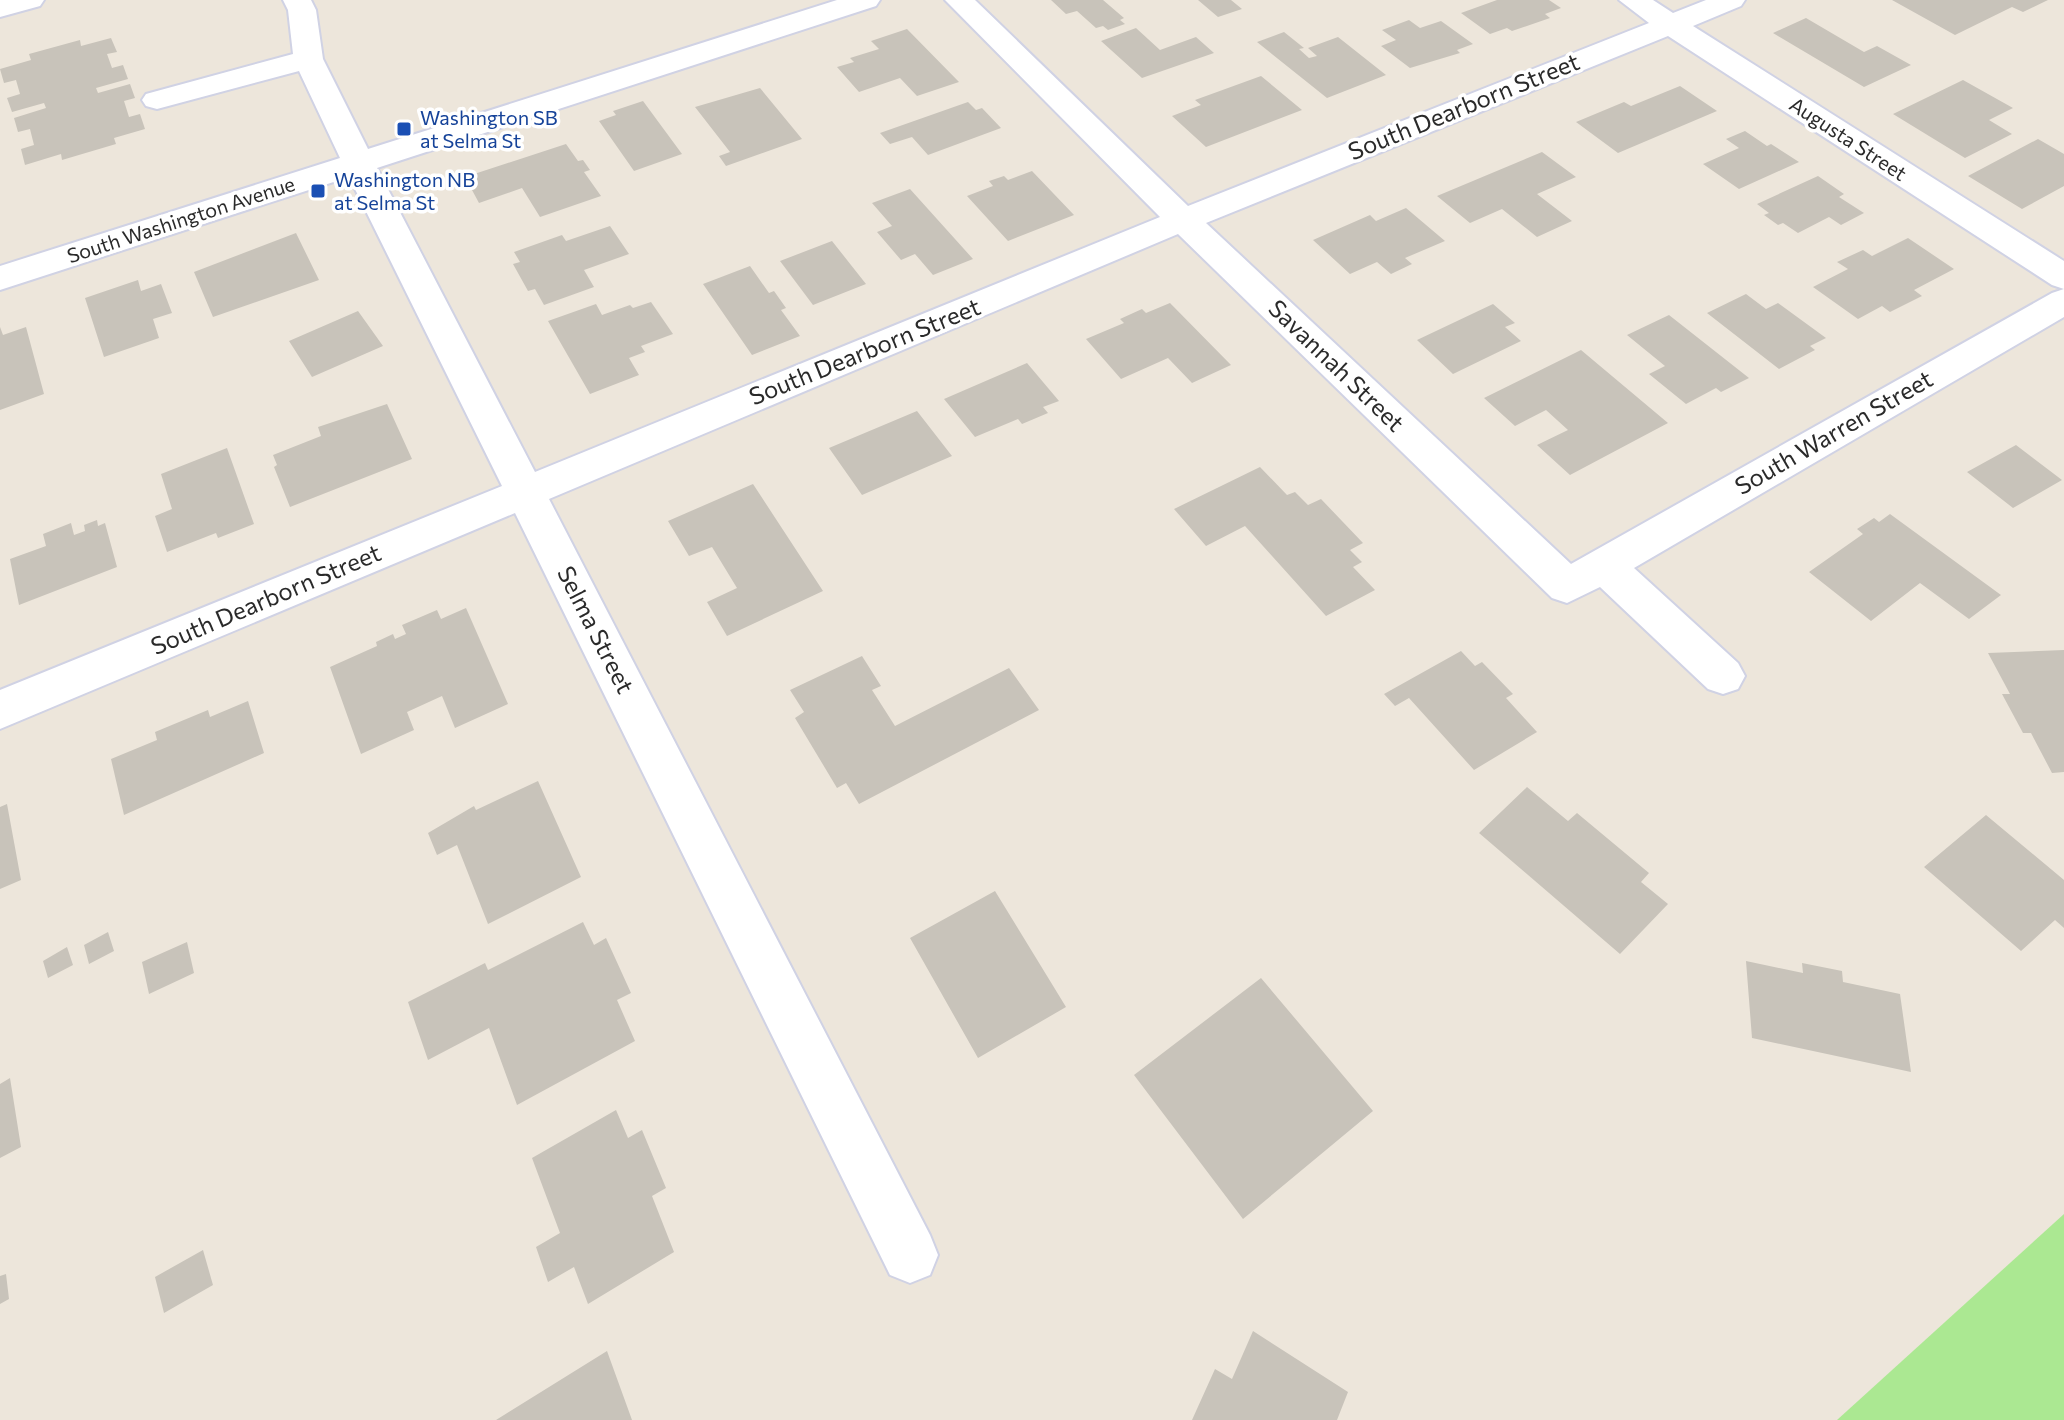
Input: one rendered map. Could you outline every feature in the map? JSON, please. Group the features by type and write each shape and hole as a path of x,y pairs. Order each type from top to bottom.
{"street":[{"path":"0,8 30,0"},
{"name":"Selma Street","path":"297,0 302,10 308,59 358,163 910,1255"},
{"name":"South Washington Avenue","path":"0,278 866,0"},
{"name":"Savannah Street","path":"959,0 1183,220 1567,586 1604,565"},
{"name":"Augusta Street","path":"1633,0 2064,277"},
{"name":"South Dearborn Street","path":"0,710 1183,220 1731,0"},
{"path":"157,100 308,59"},
{"name":"South Warren Street","path":"1604,565 2064,301"},
{"path":"1604,565 1723,676"}],"green space":[{"path":"2064,1214 2064,1420 1837,1420"}],"building":[{"path":"1051,0 1103,0 1124,18 1120,20 1125,24 1108,30 1103,26 1096,28 1077,11 1066,14"},
{"path":"1198,0 1231,0 1242,9 1218,17"},
{"path":"1497,0 1549,0 1561,8 1545,14 1550,18 1512,31 1507,28 1490,34 1461,13"},
{"path":"1892,0 2048,0 2023,12 2012,7 1955,35"},
{"path":"1806,18 1864,52 1877,46 1911,65 1864,87 1773,33"},
{"path":"1409,20 1420,28 1441,21 1473,44 1457,50 1460,53 1410,68 1381,46 1396,40 1382,30"},
{"path":"1136,28 1160,50 1196,37 1214,53 1142,78 1101,41"},
{"path":"907,29 959,82 917,96 900,78 859,92 837,67 854,62 850,58 879,49 871,41"},
{"path":"1284,32 1304,48 1299,49 1309,58 1317,56 1308,48 1338,37 1386,75 1327,98 1257,42"},
{"path":"111,38 117,52 107,54 112,68 123,65 128,79 96,88 98,93 130,84 135,98 124,101 129,117 140,114 145,129 114,138 116,144 62,160 61,154 25,165 21,149 34,145 30,129 18,132 14,118 46,108 44,103 12,112 7,98 20,94 16,80 4,83 0,69 31,60 29,54 80,40 81,46"},
{"path":"1261,76 1302,110 1206,147 1172,116 1201,105 1195,100"},
{"path":"1963,80 2013,108 1989,120 2012,134 1965,158 1893,114"},
{"path":"1680,86 1717,111 1618,153 1576,122 1624,102 1631,106"},
{"path":"760,88 802,139 726,166 719,156 730,152 695,107"},
{"path":"643,101 682,154 634,171 599,121 616,115 613,111"},
{"path":"968,102 976,110 982,108 1001,128 928,155 912,137 890,144 880,133"},
{"path":"1745,131 1799,162 1739,189 1703,164 1739,148 1726,139"},
{"path":"2038,139 2064,154 2064,186 2022,209 1968,176"},
{"path":"566,144 578,161 583,160 590,170 584,172 601,196 540,217 522,188 479,203 465,177"},
{"path":"1542,152 1576,177 1537,194 1572,221 1537,237 1502,209 1470,223 1437,196"},
{"path":"1032,171 1074,215 1008,241 967,196 993,186 989,181 1004,176 1008,180"},
{"path":"1818,176 1844,194 1839,197 1864,213 1841,225 1829,217 1798,233 1783,223 1778,225 1764,215 1769,213 1757,204"},
{"path":"910,189 973,259 933,275 915,254 901,260 877,232 892,226 872,203"},
{"path":"1406,208 1445,241 1405,258 1412,264 1391,274 1377,262 1350,274 1313,240 1370,215 1376,221"},
{"path":"610,226 629,254 584,270 594,287 544,305 535,289 528,291 513,264 520,262 514,252 562,235 566,241"},
{"path":"296,233 319,280 213,317 194,272"},
{"path":"1908,238 1954,269 1914,290 1922,296 1890,312 1882,306 1858,319 1813,287 1848,269 1837,262 1863,250 1872,256"},
{"path":"832,241 866,284 813,305 780,261"},
{"path":"750,266 769,293 774,291 786,308 781,310 800,336 752,355 703,284"},
{"path":"138,280 141,291 161,284 172,313 153,319 159,338 104,357 85,298"},
{"path":"1746,294 1766,309 1778,303 1826,338 1810,346 1815,350 1779,369 1707,313"},
{"path":"651,302 673,334 641,346 645,352 629,358 639,375 590,394 548,321 596,304 602,315 630,305 633,308"},
{"path":"1170,303 1231,365 1192,383 1168,358 1121,379 1086,339 1124,323 1120,319 1142,309 1146,313"},
{"path":"1493,304 1515,323 1505,327 1521,341 1453,374 1417,340"},
{"path":"358,311 383,346 312,377 289,341"},
{"path":"1669,315 1749,378 1721,392 1716,388 1686,404 1649,374 1665,366 1627,335"},
{"path":"0,327 3,335 26,327 44,394 0,410"},
{"path":"1581,350 1668,423 1570,475 1537,445 1568,430 1546,410 1515,426 1484,398"},
{"path":"1027,363 1059,401 1043,407 1048,413 1022,424 1018,419 975,437 944,399"},
{"path":"387,404 412,459 290,507 274,467 277,465 273,455 321,436 318,427"},
{"path":"917,411 952,456 862,495 829,448"},
{"path":"2016,445 2062,480 2013,508 1967,472"},
{"path":"227,448 254,524 218,538 216,533 167,552 155,516 172,509 161,474"},
{"path":"1260,467 1287,495 1295,492 1308,505 1321,499 1363,543 1350,550 1362,562 1353,567 1375,590 1326,616 1245,526 1206,546 1174,509"},
{"path":"753,484 823,591 727,636 707,602 737,588 712,547 689,556 668,521"},
{"path":"1890,514 2001,595 1969,619 1920,583 1871,621 1809,572 1863,534 1857,529 1874,518 1879,522"},
{"path":"97,520 98,526 105,523 117,567 19,605 10,559 46,546 43,534 71,523 74,535 85,531 84,525"},
{"path":"466,608 508,704 455,728 442,696 407,712 414,730 361,754 330,667 377,646 376,642 393,634 395,639 406,634 402,625 437,610 441,619"},
{"path":"2064,650 2064,772 2052,773 2031,733 2023,733 2002,694 2010,694 1988,653"},
{"path":"1461,651 1475,666 1482,662 1513,694 1506,698 1537,732 1474,770 1409,698 1395,706 1384,694"},
{"path":"862,656 881,686 872,690 895,726 1009,668 1039,710 859,804 846,783 837,788 795,718 804,712 790,690"},
{"path":"248,701 264,753 124,815 111,759 157,740 155,732 208,710 210,717"},
{"path":"538,781 581,877 488,924 457,845 437,855 428,833 474,806 476,810"},
{"path":"1527,787 1568,821 1577,813 1649,873 1641,882 1668,904 1620,954 1479,833"},
{"path":"7,804 21,880 0,889 0,807"},
{"path":"1986,815 2064,880 2064,928 2055,920 2021,951 1924,867"},
{"path":"995,891 1066,1007 978,1058 910,938"},
{"path":"583,922 594,945 606,938 631,993 617,1000 635,1041 517,1105 489,1028 428,1060 408,1002 485,963 488,970"},
{"path":"108,932 114,951 89,964 84,945"},
{"path":"187,942 194,973 149,994 142,962"},
{"path":"67,947 73,965 48,978 43,961"},
{"path":"1746,961 1803,973 1802,963 1842,971 1843,982 1900,994 1911,1072 1752,1038"},
{"path":"1261,978 1373,1111 1243,1219 1134,1075"},
{"path":"10,1078 21,1147 0,1158 0,1084"},
{"path":"616,1110 628,1138 642,1130 666,1188 652,1196 674,1252 588,1304 574,1267 548,1282 536,1247 560,1233 532,1158"},
{"path":"203,1250 213,1285 164,1313 155,1277"},
{"path":"6,1274 9,1299 0,1304 0,1276"},
{"path":"1253,1331 1348,1392 1337,1420 1192,1420 1215,1369 1232,1379"},
{"path":"607,1351 632,1420 496,1420"}],"place":[{"name":"Washington SB at Selma St","path":"404,129"},
{"name":"Washington NB at Selma St","path":"318,191"}]}
